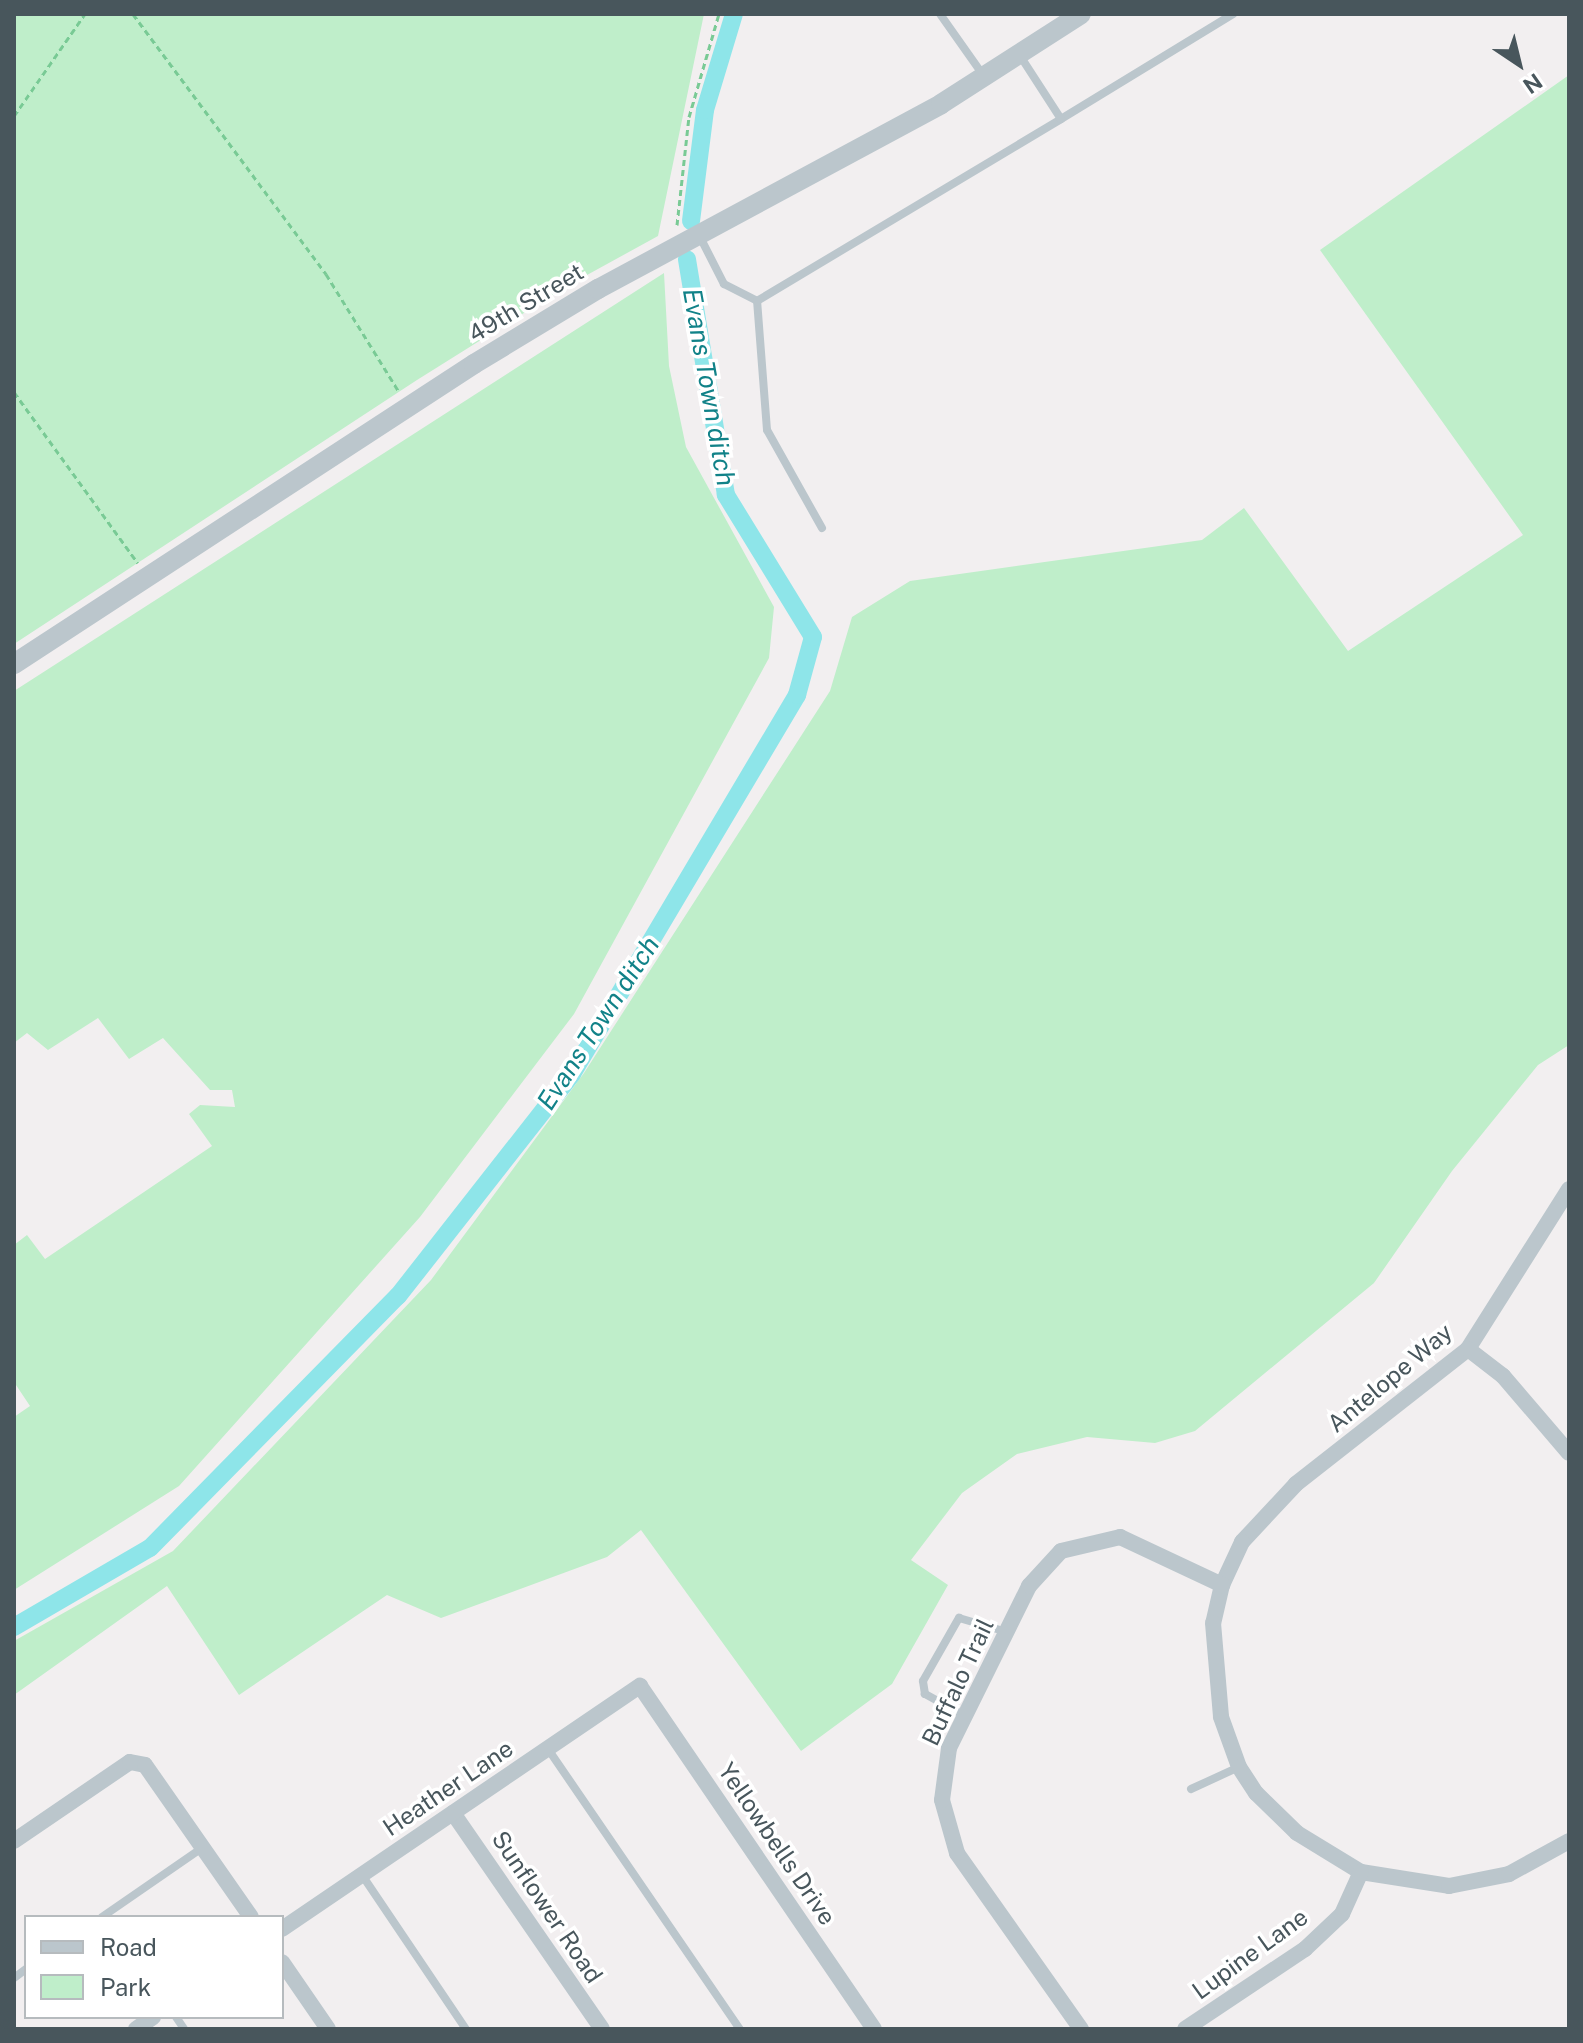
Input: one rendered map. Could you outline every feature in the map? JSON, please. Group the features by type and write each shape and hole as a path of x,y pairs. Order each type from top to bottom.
{"street":[{"name":"49th Street","path":"14,664 408,405 674,248 984,76 1081,14"},
{"name":"Antelope Way","path":"1361,1872 1297,1833 1256,1793 1239,1767 1221,1717 1214,1668 1213,1623 1222,1585 1242,1542 1296,1484 1468,1349 1569,1189"},
{"path":"1468,1349 1503,1376 1569,1453"},
{"name":"Buffalo Trail","path":"1081,2029 957,1853 942,1800 949,1748 1029,1586 1061,1551 1120,1537 1222,1585"},
{"name":"Heather Lane","path":"284,1928 640,1686"},
{"name":"Yellowbells Drive","path":"640,1686 872,2028"},
{"path":"14,1841 130,1762 145,1765 250,1915"},
{"name":"Sunflower Road","path":"453,1813 602,2029"},
{"path":"1361,1872 1449,1886 1509,1874 1569,1841"},
{"name":"Lupine Lane","path":"1185,2029 1305,1949 1342,1914 1361,1872"},
{"path":"284,1965 328,2029"}],"lane":[{"path":"940,14 984,76"},
{"path":"757,301 1233,14"},
{"path":"1019,53 1061,119"},
{"path":"699,235 724,284 757,301"},
{"path":"757,301 767,430 822,528"},
{"path":"965,1717 925,1694 923,1681 959,1618 1007,1633"},
{"path":"547,1749 740,2029"},
{"path":"1191,1789 1239,1767"},
{"path":"105,1915 203,1848"},
{"path":"362,1875 466,2029"}],"path":[{"path":"14,116 85,14"},
{"path":"133,14 326,274 408,405"},
{"path":"674,248 689,117 719,14"},
{"path":"14,392 148,576"}],"green space":[{"path":"14,14 704,14 658,236 567,286 417,380 14,644"},
{"path":"1569,75 1569,1045 1538,1065 1452,1171 1374,1283 1195,1431 1155,1443 1087,1437 1017,1454 962,1493 911,1560 948,1585 892,1684 801,1751 641,1530 607,1557 441,1618 387,1595 239,1695 167,1586 14,1695 14,1641 173,1551 431,1280 584,1073 830,691 852,617 910,581 1202,540 1244,508 1348,651 1523,535 1320,250"},
{"path":"664,273 669,366 686,447 774,607 769,658 574,1014 420,1217 179,1486 14,1590 14,1417 30,1406 14,1382 14,1245 27,1235 45,1259 212,1146 189,1114 200,1105 235,1107 232,1090 210,1090 163,1038 129,1059 98,1018 48,1050 27,1033 14,1043 14,691"}],"waterway":[{"name":"Evans Town ditch","path":"691,221 705,110 734,14"},
{"name":"Evans Town ditch","path":"14,1627 150,1548 398,1296 572,1074 797,695 813,637 726,495 687,259"}]}
